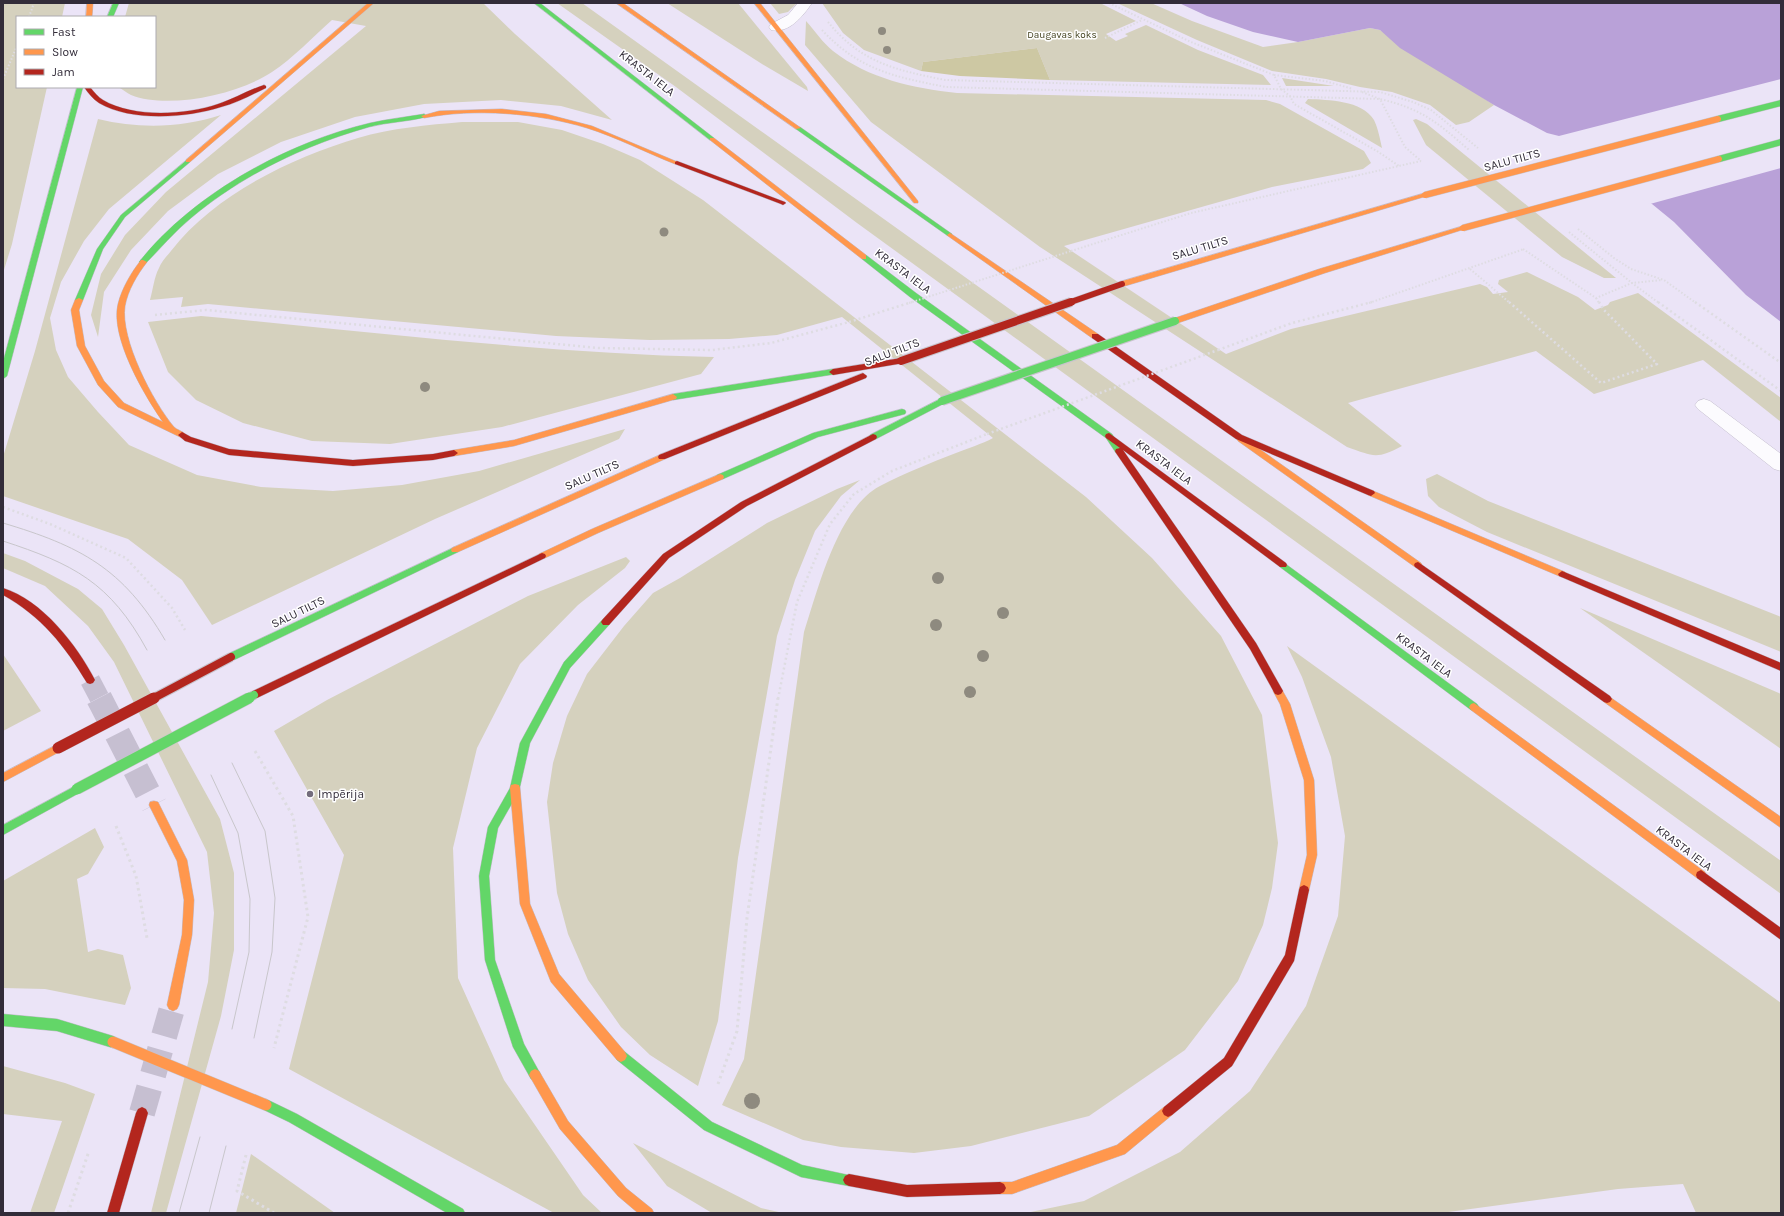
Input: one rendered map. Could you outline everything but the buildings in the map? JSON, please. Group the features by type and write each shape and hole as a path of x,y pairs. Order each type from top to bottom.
{"main road":[{"path":"89,16 90,3"},
{"path":"110,16 116,3"},
{"path":"371,3 286,78 123,216 100,249 75,310 81,346 100,383 121,405 170,428 188,439 229,452 353,463 434,457 514,443 669,398 901,361"},
{"name":"KRASTA IELA","path":"537,3 914,295 1109,436 1781,935"},
{"path":"619,3 1239,437 1781,823"},
{"path":"757,3 931,222"},
{"path":"88,88 96,98 116,107 170,114 198,112 238,99 286,78"},
{"path":"3,376 80,88"},
{"name":"SALU TILTS","path":"3,778 231,657 467,544 682,448 901,361 1122,284 1425,195 1781,103"},
{"path":"170,428 149,397 138,375 125,340 121,307 136,270 169,234 210,200 268,163 315,142 370,126 439,113 502,111 546,116 590,127 633,146 804,210"},
{"path":"3,830 254,695 595,530 816,435 942,401 1322,271 1463,228 1781,142"},
{"path":"648,1213 622,1192 564,1125 519,1047 490,960 484,876 493,827 514,791 525,743 567,665 666,556 744,504 942,401"},
{"path":"514,791 525,904 555,978 616,1052 708,1126 801,1171 907,1191 1012,1188 1121,1150 1228,1062 1290,957 1312,855 1309,780 1286,704 1253,646 1109,436"},
{"path":"1239,437 1781,667"},
{"path":"3,591 13,595 46,618 75,654 90,680"},
{"path":"154,805 182,860 189,900 186,935 173,1005"},
{"path":"3,1020 57,1025 113,1042 266,1105 293,1118 459,1213"},
{"path":"113,1213 142,1113"}],"street":[{"path":"776,27 788,22 796,16 805,3"}],"lane":[{"path":"1704,405 1781,464"}],"path":[{"path":"29,16 34,3"},
{"path":"1110,3 1143,20 1238,62 1274,75 1325,81 1419,111 1440,125 1474,154"},
{"path":"826,18 837,35 873,60 903,71 945,80 1380,92 1423,106 1437,114 1480,149"},
{"path":"1105,38 1143,20"},
{"path":"818,25 840,49 859,62 880,71 904,78 946,87 1380,99"},
{"path":"3,79 16,48"},
{"path":"1274,75 1281,89 1290,96 1294,104 1377,151 1400,166"},
{"path":"1380,99 1405,147 1426,165"},
{"path":"154,316 206,310 598,348 712,350 771,343 849,322 1191,213 1421,161"},
{"path":"1564,228 1632,283 1781,391"},
{"path":"1578,229 1614,258 1631,269 1664,280 1781,363"},
{"path":"1470,269 1496,290 1601,383 1657,364 1604,310 1596,298 1519,245"},
{"path":"716,1090 736,1031 747,918 776,708 797,602 830,524 854,494 892,471 987,434 1292,323 1360,306 1524,249"},
{"path":"1596,298 1632,283 1664,280"},
{"path":"3,507 50,524 126,558 172,608 185,630"},
{"path":"255,751 293,816 308,917 274,1048"},
{"path":"116,826 136,876 148,938 147,946"},
{"path":"68,1213 89,1149"},
{"path":"246,1155 237,1191 274,1213"}],"green space":[{"path":"3,3 65,3 62,16 16,16 16,88 47,88 12,244 3,273"},
{"path":"129,3 483,3 515,34 612,120 561,106 501,100 424,104 355,117 281,142 218,174 168,211 131,250 104,292 98,337 91,315 101,274 125,235 166,192 366,26 332,20 280,67 258,80 223,93 184,100 164,101 131,95 120,88 156,88 156,16 125,16"},
{"path":"557,3 582,3 1781,861 1781,894 857,223 676,87"},
{"path":"667,3 738,3 807,87 808,91 762,64"},
{"path":"770,3 797,3 788,12 779,14"},
{"name":"Daugavas koks","path":"822,3 1100,3 1136,21 1106,34 1116,41 1128,36 1125,34 1146,25 1198,50 1263,75 1271,85 1050,80 1037,48 923,62 921,71 864,50 843,33"},
{"path":"1117,3 1151,3 1192,21 1263,47 1370,28 1380,30 1494,105 1469,122 1456,125 1430,105 1392,92 1360,87 1326,79 1272,71 1197,40"},
{"path":"806,21 829,48 847,61 876,75 908,85 957,93 1266,100 1280,104 1364,151 1371,163 1363,169 1272,187 1064,246 1226,354 1291,329 1480,284 1487,287 1493,294 1508,292 1498,284 1499,280 1527,272 1578,297 1595,310 1608,305 1610,302 1638,293 1781,398 1781,422 1703,360 1594,394 1536,351 1348,403 1402,446 1380,455 1363,453 1347,447 1040,247 871,122 805,45"},
{"path":"1282,78 1334,86 1286,86"},
{"path":"1308,99 1344,102 1361,108 1369,113 1378,130 1382,148 1305,103"},
{"path":"221,115 109,209 84,241 61,282 50,318 56,350 68,377 129,445 197,475 261,487 333,491 402,485 479,471 625,429 619,439 435,519 212,625 182,580 128,539 3,496 3,457 35,351 98,119 144,126 160,126 191,123"},
{"path":"1416,119 1427,124 1616,278 1604,278 1562,257 1426,145 1413,120"},
{"path":"462,122 518,122 562,130 603,144 640,160 703,200 1086,497 1152,558 1221,636 1262,715 1278,843 1272,888 1263,925 1238,981 1185,1050 1089,1116 971,1146 914,1153 841,1147 803,1140 722,1105 744,1059 804,632 823,573 841,531 852,512 865,497 880,486 918,468 993,438 842,317 777,335 729,339 650,340 556,336 208,304 181,307 183,297 150,300 156,275 161,264 171,251 189,231 209,213 231,196 256,181 307,156 358,138 396,129"},
{"path":"201,316 521,346 650,355 714,357 701,374 502,427 390,444 312,441 243,423 196,400 168,372 148,322"},
{"path":"1437,474 1488,501 1781,617 1781,652 1487,532 1439,507 1428,496 1426,479"},
{"path":"860,480 841,496 815,531 795,580 777,636 738,858 718,1021 698,1086 650,1055 621,1027 588,980 568,934 557,893 547,802 553,763 567,716 587,674 624,626 653,593 680,578 767,523 837,489"},
{"path":"3,553 25,561 78,589 102,609 124,645 220,819 234,873 234,950 221,1016 166,1213 151,1213 208,982 214,913 207,852 114,662 88,626 45,586 3,568"},
{"path":"626,557 630,561 625,568 578,605 520,664 477,748 453,848 458,978 504,1080 583,1195 602,1213 554,1213 289,1069 344,855 274,731 327,700 528,596"},
{"path":"1580,608 1781,694 1781,749"},
{"path":"1287,646 1781,1003 1781,1213 1696,1213 1683,1184 1618,1189 1441,1213 1026,1213 1084,1201 1180,1152 1250,1091 1306,1006 1338,916 1345,836 1331,757 1302,677"},
{"path":"3,654 41,711 3,731"},
{"path":"95,828 104,847 88,874 77,879 88,952 98,949 123,955 131,988 125,1005 45,989 3,988 3,881"},
{"path":"3,1066 65,1083 95,1094 54,1213 30,1213 62,1121 3,1114"},
{"path":"633,1143 761,1208 783,1213 712,1213 667,1186"},
{"path":"251,1154 335,1213 236,1213"}],"shaded area":[{"path":"1179,3 1781,3 1781,322 1746,295 1674,222 1652,204 1559,136 1547,133 1494,105 1400,48 1380,30 1370,28 1298,42 1253,32 1207,16"},
{"path":"1037,48 1050,80 960,76 921,71 923,62"}],"pier":[{"path":"1781,79 1781,168 1650,204 1555,137"}],"tunnel":[{"path":"90,680 100,699"},
{"path":"99,698 154,805"},
{"path":"142,1113 173,1005"}],"tram line":[{"path":"3,523 55,541 77,551 97,563 116,577 133,595 149,615 165,640"},
{"path":"3,541 50,558 87,579 104,592 119,608 147,650"},
{"path":"232,763 265,831 275,898 272,952 254,1038"},
{"path":"211,775 238,833 250,899 249,952 232,1029"},
{"path":"179,1213 200,1137"},
{"path":"209,1213 226,1146"}],"traffic: fast":[{"path":"110,16 116,3"},
{"path":"537,3 712,139"},
{"path":"3,376 80,88"},
{"path":"1718,119 1781,103"},
{"path":"143,262 188,216 236,182 262,167 316,142 343,133 370,125 424,116"},
{"path":"798,128 950,235"},
{"path":"1719,159 1781,142"},
{"path":"79,300 100,249 123,216 188,161"},
{"path":"864,257 913,295 1109,436 1119,451"},
{"path":"942,401 1175,321"},
{"path":"673,397 833,372"},
{"path":"873,437 942,401"},
{"path":"720,477 816,435 902,412"},
{"path":"231,657 455,550"},
{"path":"1283,565 1474,707"},
{"path":"515,788 525,743 567,665 606,622"},
{"path":"77,789 254,695"},
{"path":"3,830 77,789"},
{"path":"514,791 493,827 484,876 490,960 519,1047 535,1075"},
{"path":"3,1020 57,1025 113,1042"},
{"path":"621,1056 708,1126 801,1171 849,1180"},
{"path":"266,1105 293,1118 459,1213"}],"traffic: slow":[{"path":"89,16 90,3"},
{"path":"188,161 371,3"},
{"path":"619,3 798,128"},
{"path":"757,3 916,202"},
{"path":"424,116 439,113 502,111 546,116 590,127 677,163"},
{"path":"1425,195 1718,119"},
{"path":"712,139 864,257"},
{"path":"1463,228 1719,159"},
{"path":"1122,284 1425,195"},
{"path":"1175,321 1322,271 1463,228"},
{"path":"950,235 1095,336"},
{"path":"143,262 133,277 123,298 121,309 122,325 131,356 144,386 170,427"},
{"path":"79,300 75,310 81,346 101,383 121,405 182,435"},
{"path":"454,453 514,443 673,397"},
{"path":"1241,439 1418,565"},
{"path":"455,550 662,457"},
{"path":"542,556 595,531 720,477"},
{"path":"1371,493 1562,574"},
{"path":"1278,691 1285,704 1309,780 1312,855 1304,890"},
{"path":"1607,699 1781,823"},
{"path":"1474,707 1701,875"},
{"path":"3,778 58,748"},
{"path":"515,788 525,904 555,978 621,1056"},
{"path":"154,805 182,860 189,900 187,935 173,1005"},
{"path":"113,1042 266,1105"},
{"path":"535,1075 564,1125 622,1192 648,1213"},
{"path":"1000,1188 1012,1188 1121,1150 1168,1111"}],"traffic: jam":[{"path":"88,88 97,99 112,107 138,113 180,114 220,106 264,87"},
{"path":"677,163 783,203"},
{"path":"901,361 1122,284"},
{"path":"1095,336 1239,437 1371,493"},
{"path":"833,372 901,361"},
{"path":"662,457 863,376"},
{"path":"182,435 188,439 229,452 353,463 433,457 454,453"},
{"path":"1109,436 1283,565"},
{"path":"606,622 666,556 744,504 873,437"},
{"path":"1119,451 1253,646 1278,691"},
{"path":"254,695 542,556"},
{"path":"1418,565 1607,699"},
{"path":"1562,574 1781,667"},
{"path":"3,591 31,608 54,628 73,652 90,680"},
{"path":"58,748 231,657"},
{"path":"1701,875 1781,935"},
{"path":"1168,1111 1228,1062 1290,957 1304,890"},
{"path":"113,1213 142,1113"},
{"path":"849,1180 907,1191 1000,1188"}],"place":[{"name":"Impērija","path":"310,794"}]}
